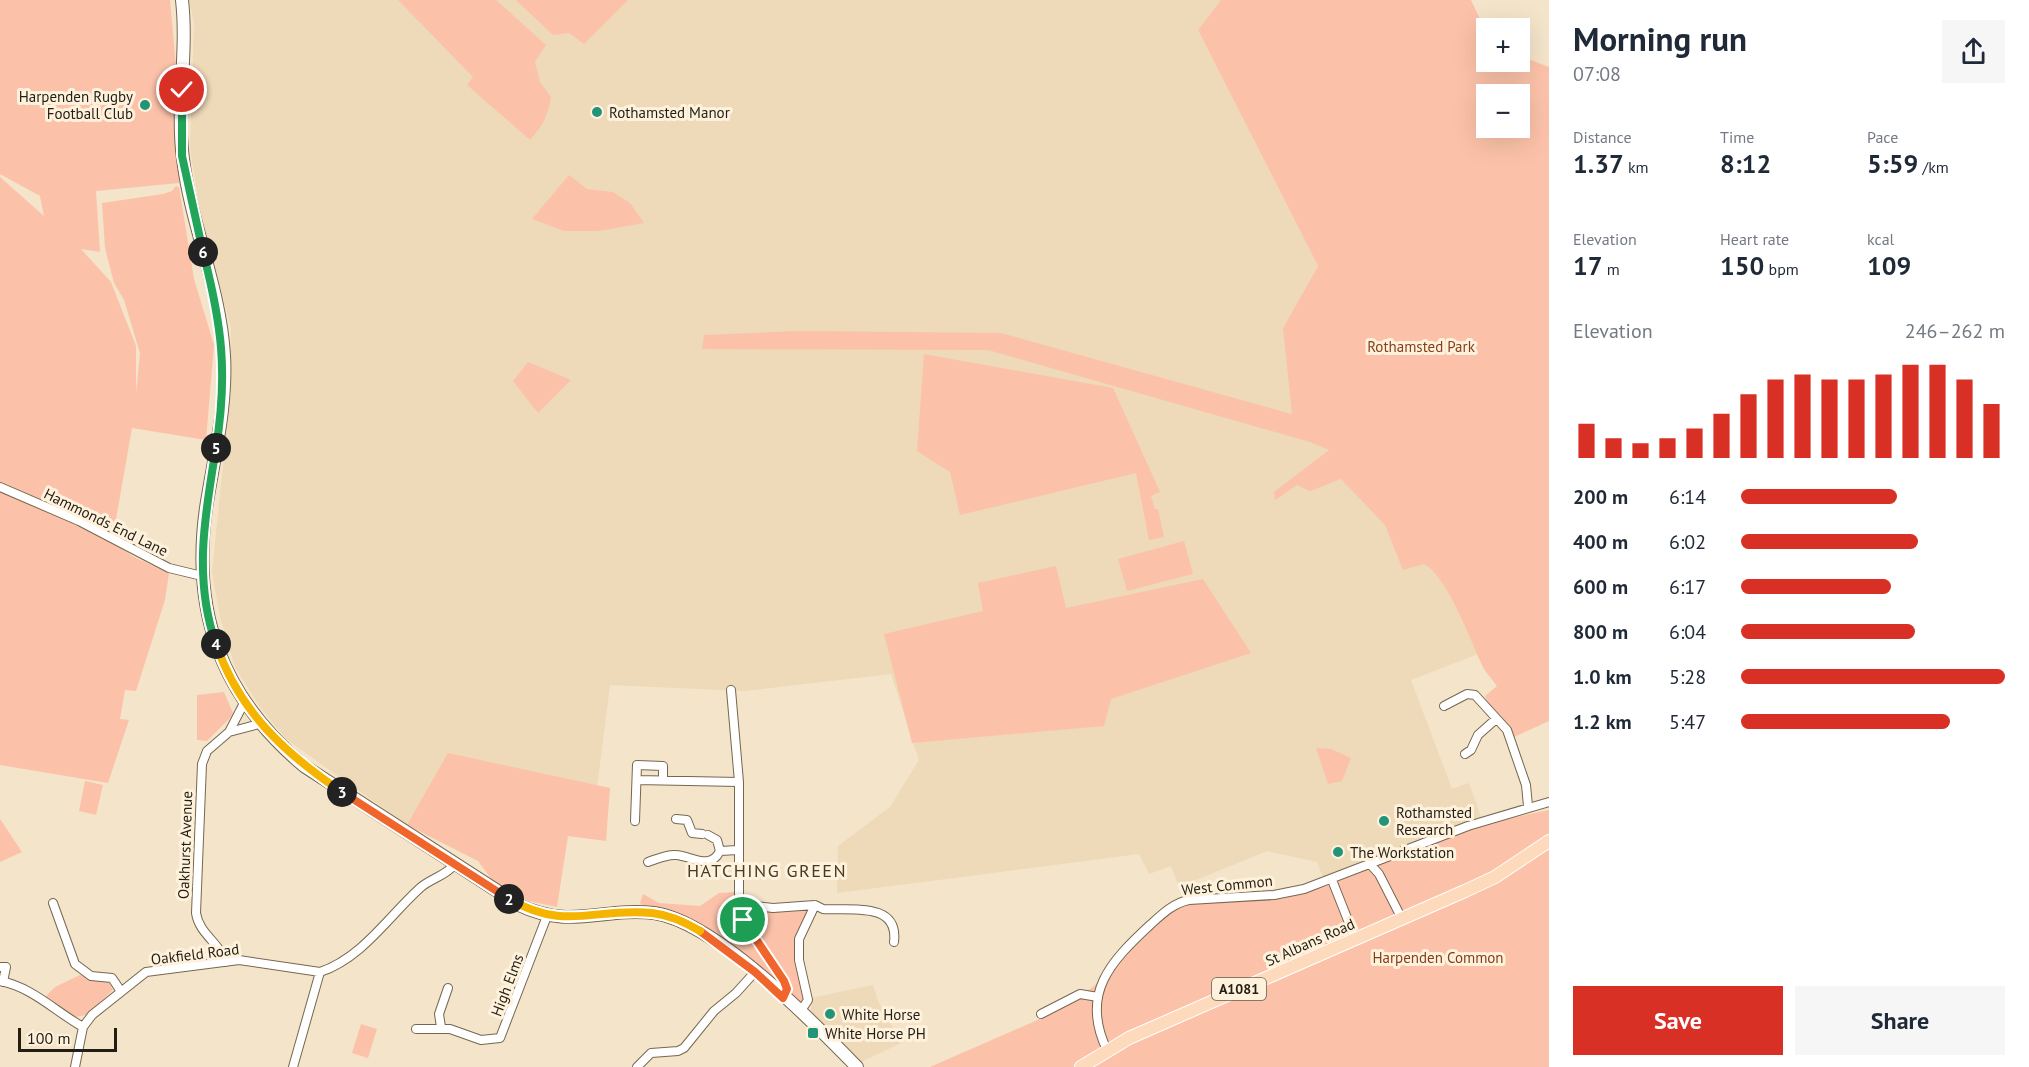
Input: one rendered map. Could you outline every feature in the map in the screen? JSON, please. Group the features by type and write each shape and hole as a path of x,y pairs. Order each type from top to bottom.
{"main road":[{"path":"182,0 182,156 217,311 224,354 224,384 204,525 202,576 211,629 222,663 244,703 260,724 304,766 519,905 547,916 571,918 641,913 665,915 707,935 755,972 857,1067"},
{"name":"St Albans Road","path":"1081,1067 1107,1050 1495,877 1549,841"}],"street":[{"name":"Hammonds End Lane","path":"0,487 79,521 169,568 202,576"},
{"path":"731,690 739,782 739,904 743,920 784,981 787,989 783,998"},
{"path":"1444,706 1467,694 1472,694 1480,698 1507,730 1526,785 1528,806"},
{"name":"Oakhurst Avenue","path":"226,962 200,926 196,914 202,764 207,751 229,732 244,703"},
{"path":"1465,754 1471,750 1478,735 1496,719"},
{"name":"Oakhurst Avenue","path":"229,732 260,724"},
{"path":"635,822 637,765 663,765 663,780"},
{"path":"636,780 739,782"},
{"name":"West Common","path":"1107,1050 1100,1035 1096,1009 1105,973 1131,942 1175,904 1189,900 1274,895 1332,880 1369,863 1528,806 1547,802"},
{"path":"648,862 674,855 707,861 715,858 720,850 717,840 692,832 687,820 676,819"},
{"path":"720,850 738,850"},
{"path":"1369,863 1379,874 1402,919"},
{"path":"293,1067 320,972 346,960 422,886 450,871 455,864"},
{"path":"1332,880 1355,938"},
{"path":"53,903 75,964 91,976 112,978 120,990"},
{"path":"739,904 773,908 815,905 823,909 879,911 891,921 895,932 894,942"},
{"path":"800,1012 808,1000 799,960 799,939 815,905"},
{"name":"High Elms","path":"416,1029 441,1028 481,1040 494,1040 502,1036 547,916"},
{"name":"Oakfield Road","path":"83,1027 92,1015 120,990 153,970 252,961 320,972"},
{"path":"0,967 6,968 2,981 14,984 58,1009 83,1027 75,1067"},
{"path":"637,1067 653,1052 678,1051 684,1048 714,1011 736,993 755,972"},
{"path":"441,1028 439,1014 448,988"},
{"path":"1041,1014 1080,994 1098,997"}],"shaded area":[{"name":"Rothamsted Research","path":"189,0 1221,0 1198,30 1318,266 1283,328 1407,514 1524,731 1518,735 1499,690 1478,654 1411,680 1452,789 1469,783 1481,817 1324,880 1317,862 1267,851 1179,887 1171,866 1149,874 1139,854 837,893 838,846 890,807 919,760 891,674 745,691 610,685 592,827 407,825 286,739 260,707 235,667 220,617 212,572 231,389 231,328 199,206 190,148 194,23"},
{"path":"873,985 878,1001 901,1043 861,1062 811,1017 811,998"}],"green space":[{"path":"0,0 170,0 177,78 179,183 96,191 100,252 81,249 111,282 136,346 136,393 140,353 124,300 114,283 105,248 102,203 163,194 172,191 176,186 179,187 194,279 214,345 206,440 132,428 112,542 134,557 169,573 165,600 136,691 125,690 120,719 129,720 108,783 0,765 0,177 44,216 40,196 0,174"},
{"path":"398,0 496,0 546,45 535,62 540,82 551,97 544,120 530,140 467,85 473,77"},
{"path":"516,0 628,0 584,44 569,33 553,35"},
{"name":"Rothamsted Park","path":"1221,0 1471,0 1479,18 1476,18 1476,72 1530,72 1530,60 1549,67 1549,721 1514,737 1490,708 1485,696 1497,686 1483,666 1457,609 1441,581 1424,564 1403,570 1385,525 1341,479 1310,491 1297,485 1275,500 1274,492 1329,450 1310,442 988,350 702,349 704,335 798,331 1001,333 1292,414 1283,328 1318,266 1198,30"},
{"path":"569,175 587,189 613,192 630,203 644,223 599,231 564,231 532,219"},
{"path":"924,354 1113,388 1160,492 1151,496 1155,509 1158,509 1164,537 1149,540 1136,473 960,515 950,472 917,451"},
{"path":"528,362 571,380 538,413 513,381"},
{"path":"1184,541 1193,574 1127,591 1118,559"},
{"path":"1056,566 1066,608 1203,579 1251,653 1111,699 1104,726 912,743 884,634 983,611 978,583"},
{"path":"224,692 233,713 231,717 207,741 197,740 197,695"},
{"path":"1316,748 1331,749 1351,758 1342,781 1328,784"},
{"path":"448,753 610,788 606,841 568,836 557,907 529,901 507,891 492,880 478,861 407,825"},
{"path":"85,781 103,785 96,815 79,811"},
{"name":"Harpenden Common","path":"1549,810 1549,1067 930,1067 1049,1015 1093,987 1171,911 1185,904 1304,893 1328,886 1465,828"},
{"path":"0,819 22,852 0,862"},
{"name":"HATCHING GREEN","path":"734,892 737,910 783,985 781,987 697,923 679,915 645,908 640,903 643,894 659,903 700,906 719,893"},
{"name":"HATCHING GREEN","path":"743,909 810,910 800,927 805,1001 802,1005 793,996 785,978 744,916"},
{"path":"80,975 108,981 113,990 86,1015 76,1017 45,997 55,987"},
{"path":"361,1024 377,1029 368,1058 352,1053"}],"place":[{"name":"Harpenden Rugby Football Club","path":"145,105"},
{"name":"Rothamsted Manor","path":"597,112"},
{"name":"Rothamsted Research","path":"1384,821"},
{"name":"The Workstation","path":"1338,852"},
{"name":"White Horse","path":"830,1014"},
{"name":"White Horse PH","path":"813,1033"}],"district":[{"name":"HATCHING GREEN","path":"767,870"}],"route":[{"path":"182,90 181,133 184,172 217,311 224,354 222,411 204,525 202,576 205,604 222,663 244,703 280,746 304,766 504,897 533,912 559,918 641,913 665,915 707,935 755,972 783,998 787,989 784,981 743,920"}]}
